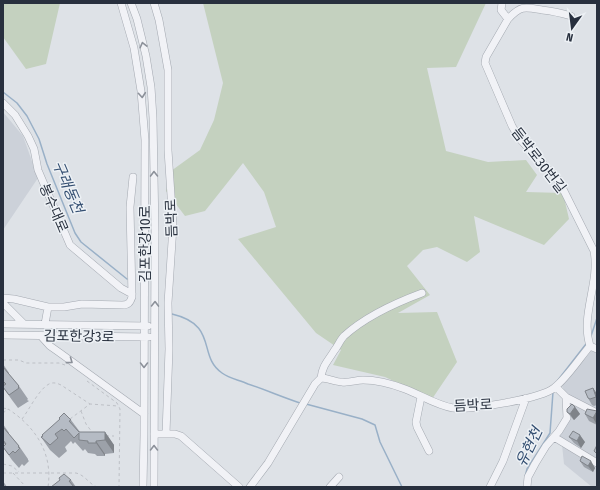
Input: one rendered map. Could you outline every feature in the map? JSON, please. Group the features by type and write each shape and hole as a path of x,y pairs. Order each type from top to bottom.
{"street":[{"name":"김포한강10로","path":"121,3 134,48 141,91 145,147 143,487"},
{"name":"김포한강10로","path":"131,3 146,56 152,95 155,232 154,487"},
{"name":"듬박로","path":"154,3 159,20 168,70 168,150 173,226 168,303 169,356 166,434"},
{"path":"502,3 501,10 508,19 519,10 530,7 559,12 571,16"},
{"name":"듬박로30번길","path":"508,19 486,57 485,63 519,138 557,179 594,251 596,260 595,280 586,327 590,346"},
{"name":"봉수대로","path":"3,103 15,115 28,136 34,150 38,170 70,245 121,288 132,294"},
{"path":"132,294 130,207 133,177"},
{"path":"250,487 268,463 315,384 321,378 326,362 344,336 369,318 422,293"},
{"name":"김포한강3로","path":"45,324 48,307 64,307 82,304 127,305 131,302 132,294"},
{"path":"3,298 48,307"},
{"name":"김포한강3로","path":"3,303 24,324"},
{"name":"김포한강3로","path":"3,324 154,326"},
{"name":"김포한강3로","path":"3,335 154,337"},
{"path":"41,336 60,354 144,414"},
{"name":"듬박로","path":"321,378 343,382 355,380 374,380 404,388 448,406 459,408 507,402 552,390 590,346"},
{"path":"590,346 597,349"},
{"path":"556,386 566,397 597,413"},
{"path":"421,396 416,422 429,451"},
{"path":"527,487 528,477 532,468 567,418 566,397"},
{"path":"490,487 503,461 526,398"},
{"path":"154,434 181,436 239,487"},
{"path":"554,437 597,463"},
{"path":"330,487 339,477"}],"path":[{"path":"3,360 19,360 26,363 59,363 68,367"},
{"path":"85,380 119,406"},
{"path":"22,419 42,390 50,384 61,385 90,404 119,406"},
{"path":"70,419 90,404"},
{"path":"119,406 119,487"},
{"path":"3,408 8,409 22,419 40,440 48,458 50,474 48,487"},
{"path":"3,413 8,409"},
{"path":"81,410 88,428 95,434"},
{"path":"106,436 114,436"},
{"path":"3,464 12,466 20,473"},
{"path":"13,472 26,487"},
{"path":"3,473 80,474 97,487"}],"shaded area":[{"path":"3,112 23,136 38,178 3,230"},
{"path":"591,351 597,352 597,487 592,487 564,464 562,445 555,440 563,431 567,395 562,386"}],"green space":[{"path":"3,3 60,3 46,64 26,69 3,37"},
{"path":"203,3 486,3 456,67 427,68 446,151 488,162 526,160 537,175 526,192 563,193 569,219 544,245 474,216 480,252 467,262 437,247 423,250 407,266 430,295 398,313 437,312 457,362 432,399 385,377 333,365 341,350 316,333 238,239 276,227 264,192 243,163 205,211 185,216 166,191 171,171 200,150 214,120 223,83"}],"building":[{"path":"3,367 19,386 19,388 9,395 3,387 6,384 3,381"},
{"path":"593,388 596,397 590,399 585,391"},
{"path":"572,404 575,407 570,414 567,412 567,409"},
{"path":"587,409 597,411 593,418 585,414"},
{"path":"64,413 79,432 105,432 105,440 96,441 96,443 88,443 88,441 79,440 79,433 74,438 66,429 64,431 62,429 55,434 58,438 50,445 41,437 60,419 59,418"},
{"path":"3,427 20,448 15,453 13,451 9,455 3,447 6,444 3,440"},
{"path":"573,431 580,435 577,441 569,437"},
{"path":"597,445 597,454 594,451"},
{"path":"582,456 591,461 588,466 580,461"},
{"path":"64,474 71,480 69,481 74,487 51,487 60,480 59,478"}],"waterway":[{"name":"구래동천","path":"3,92 17,103 27,116 39,139 47,164 75,233 81,242 127,279"},
{"name":"구래동천","path":"172,314 187,319 196,325 202,333 210,358 222,373 300,403"},
{"name":"유현천","path":"591,336 597,318"},
{"name":"유현천","path":"558,380 586,344"},
{"name":"유현천","path":"525,477 527,469 550,433 553,392"},
{"path":"306,404 362,419 375,425 380,442 402,487"}]}
